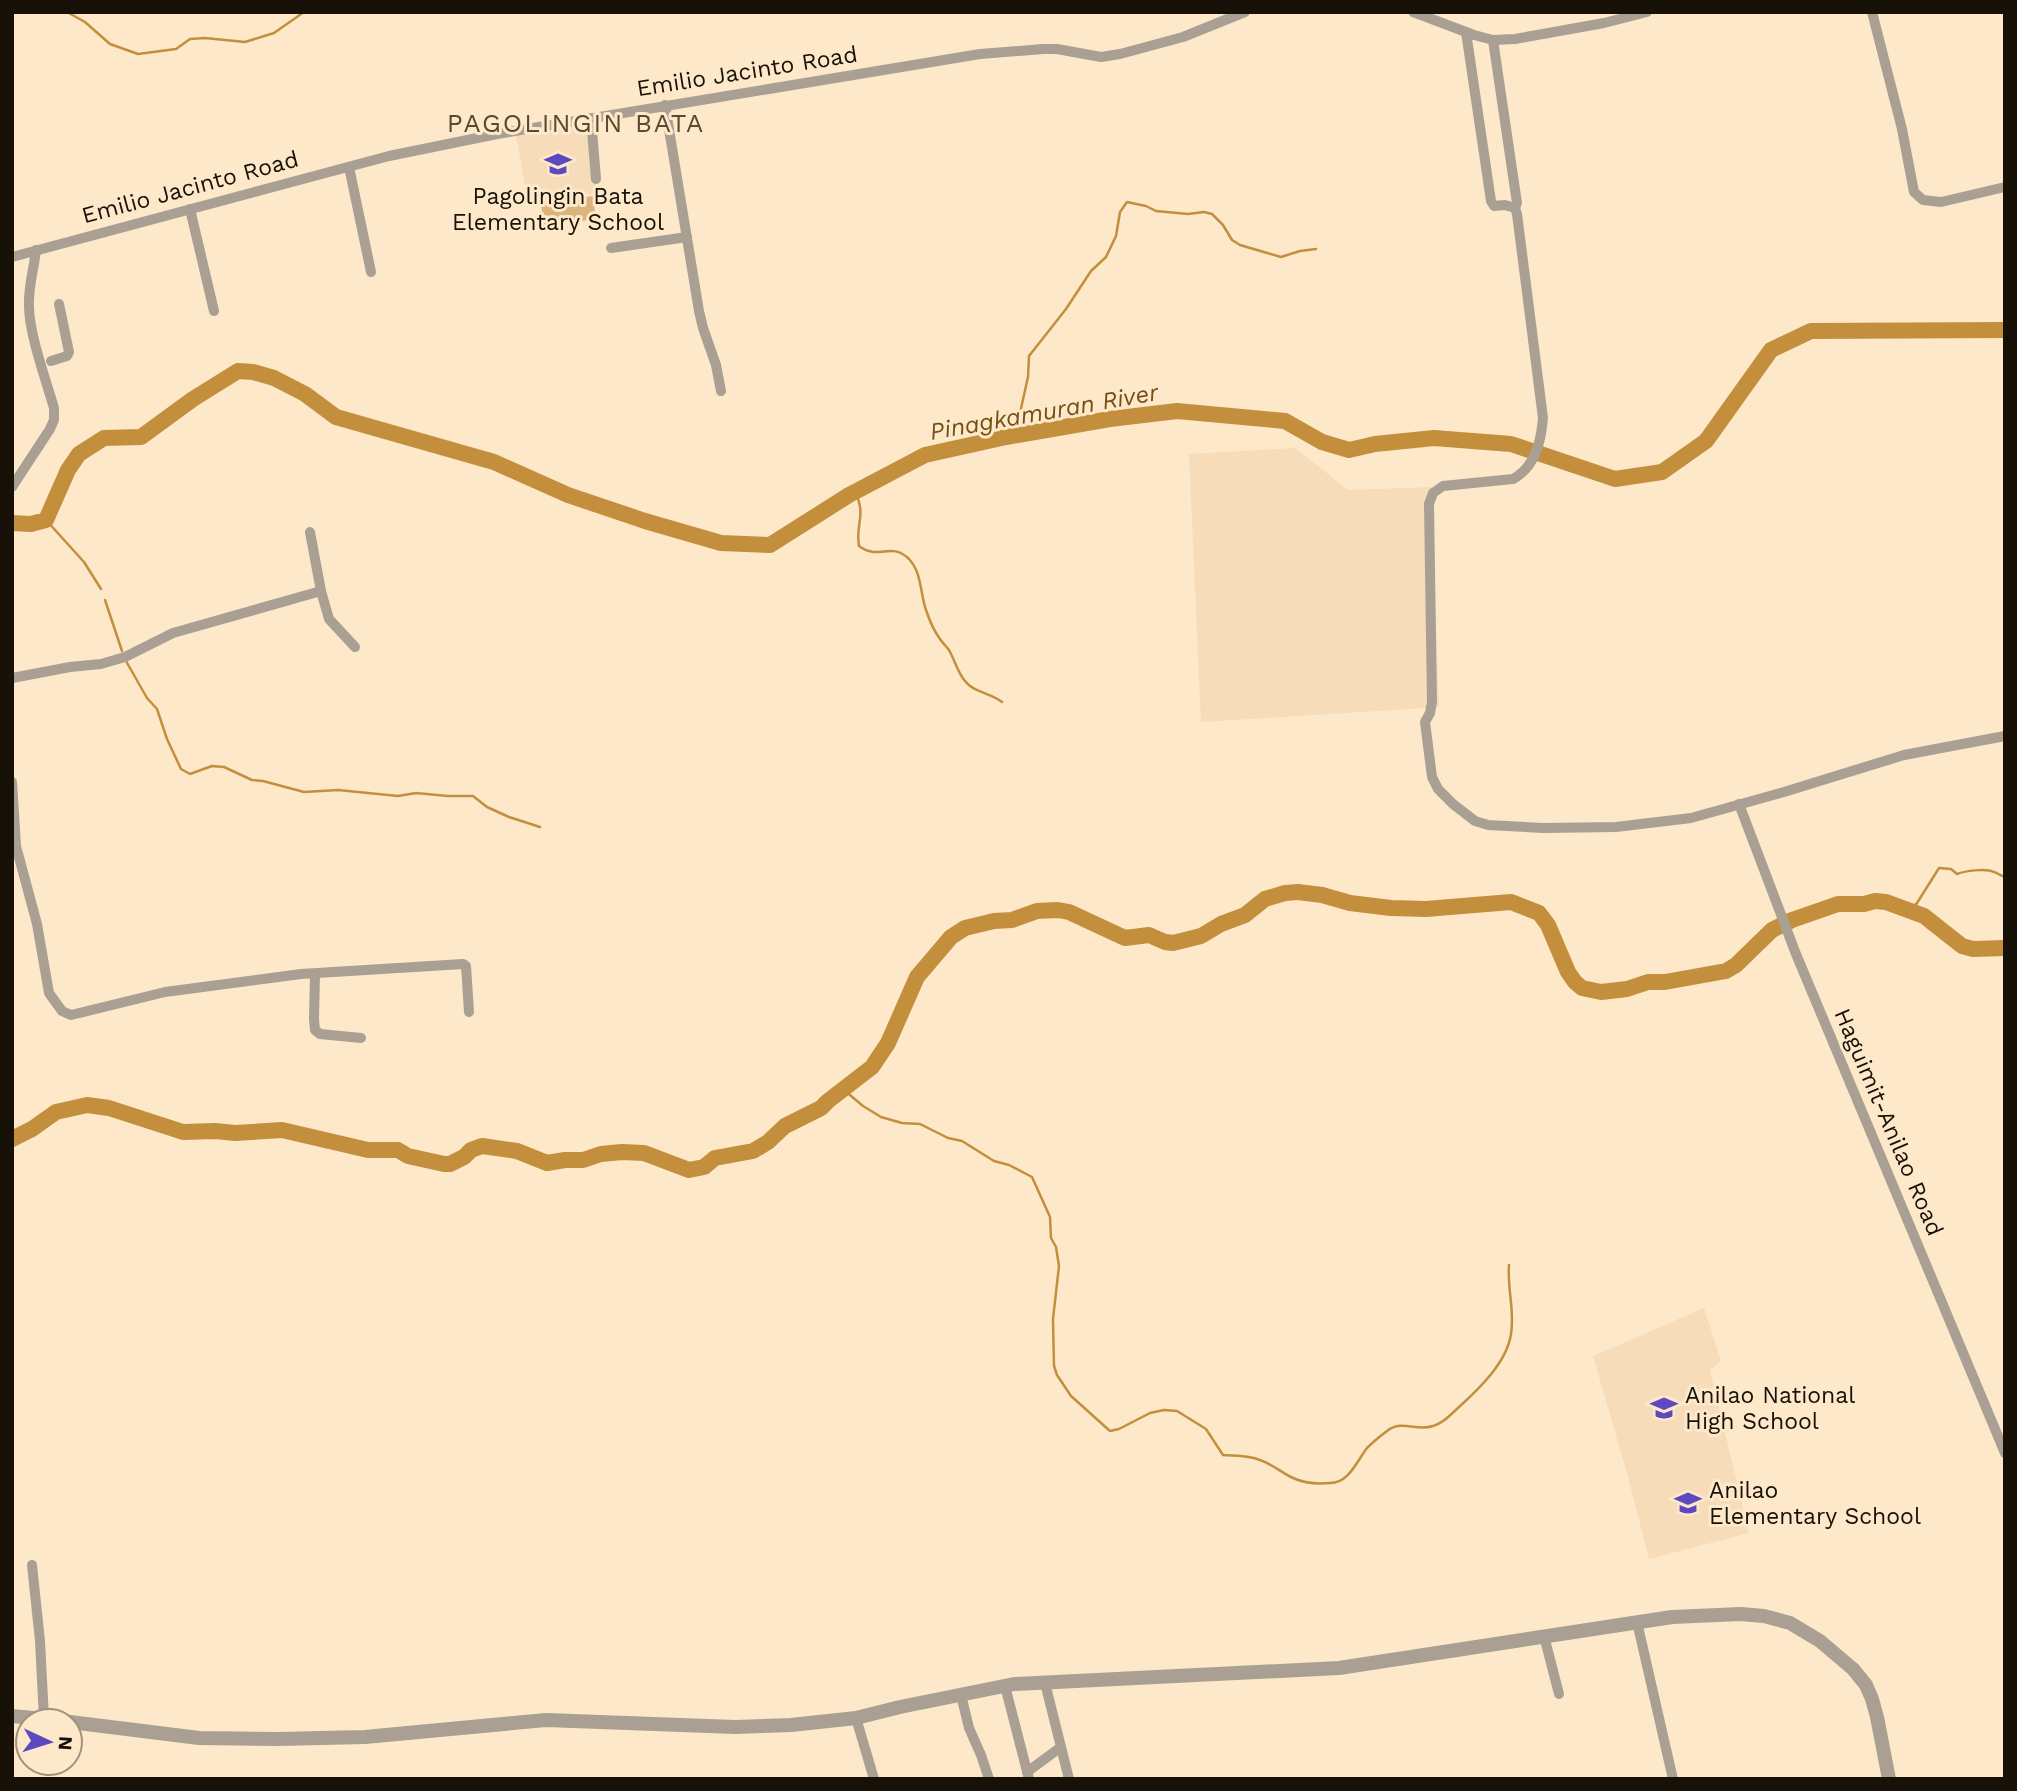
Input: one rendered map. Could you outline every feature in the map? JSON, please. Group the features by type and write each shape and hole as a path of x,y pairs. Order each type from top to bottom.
{"street":[{"name":"Emilio Jacinto Road","path":"12,257 389,156 497,134 980,54 1057,49 1101,57 1120,54 1183,37 1245,12"},
{"path":"1413,12 1493,40 1515,39 1604,23 1647,12"},
{"path":"1872,12 1902,129 1914,192 1923,200 1941,202 2005,187"},
{"path":"1466,32 1491,201 1494,206 1515,208"},
{"path":"1493,40 1544,418 1541,439 1523,474 1513,479 1443,486 1433,493 1429,504 1432,702 1425,722 1432,777 1438,789 1475,821 1488,825 1543,828 1642,825 1691,818 1904,755 2005,736"},
{"path":"665,105 699,311 716,365 720,391"},
{"path":"591,118 596,179"},
{"path":"349,167 371,272"},
{"path":"190,209 214,311"},
{"path":"611,248 687,237"},
{"path":"12,487 44,442 54,420 46,363 29,309 36,250"},
{"path":"46,363 67,356 69,352 59,304"},
{"path":"310,532 329,618 355,647"},
{"path":"12,678 101,664 125,657 173,632 321,591"},
{"path":"12,782 16,846 37,924 49,993 66,1014 165,992 315,974 465,965 469,1012"},
{"name":"Haguimit-Anilao Road","path":"1739,804 1775,903 2005,1453"},
{"path":"315,974 316,1030 320,1034 361,1038"},
{"path":"32,1565 41,1649 43,1707"},
{"path":"84,1723 198,1738 278,1739 365,1737 546,1720 735,1727 791,1725 856,1718 1005,1686 1339,1668 1637,1622 1698,1615 1741,1614 1764,1616 1804,1630 1840,1657 1866,1685 1877,1717 1889,1779"},
{"path":"1637,1622 1673,1779"},
{"path":"1544,1636 1559,1694"},
{"path":"1045,1683 1069,1779"},
{"path":"1005,1686 1028,1775 1061,1747"},
{"path":"961,1695 969,1728 989,1779"},
{"path":"856,1718 874,1779"}],"shaded area":[{"name":"Pagolingin Bata Elementary School","path":"591,124 596,193 528,201 516,135"},
{"path":"593,196 596,219 543,226 541,202"},
{"path":"1295,448 1348,490 1431,487 1439,707 1201,722 1189,454"},
{"name":"Anilao National High School","path":"1704,1308 1721,1361 1710,1370 1749,1533 1649,1559 1593,1356"}],"waterway":[{"path":"67,12 85,22 110,44 138,54 176,49 190,39 245,42 274,33 304,12"},
{"path":"1022,434 1020,413 1028,377 1029,356 1066,309 1091,271 1106,257 1116,236 1120,212 1127,202 1156,211 1212,214 1232,240 1240,245 1281,257 1316,249"},
{"name":"Pinagkamuran River","path":"12,523 31,524 46,520 68,470 79,454 104,438 141,437 193,399 238,371 274,378 305,394 336,417 494,462 568,495 645,521 721,543 770,545 849,495 925,455 1006,437 1110,419 1177,411 1285,421 1322,442 1349,450 1375,444 1434,438 1511,444 1615,479 1662,472 1706,441 1771,350 1811,331 2005,330"},
{"path":"855,492 860,507 859,546 873,552 896,551 909,559 919,577 924,604 932,625 963,678 968,685 1002,702"},
{"path":"46,520 84,562 101,589"},
{"path":"105,600 122,651"},
{"path":"126,661 147,698 157,709 181,769 190,774 212,766 224,767 252,780 304,792 338,790 398,796 416,793 473,796 487,807 540,827"},
{"path":"1909,911 1939,868 1951,869 1957,874 1975,870 1990,871 2005,877"},
{"path":"12,1139 56,1112 87,1105 109,1108 183,1132 282,1130 368,1150 398,1150 408,1156 444,1164 450,1164 482,1146 517,1151 547,1163 583,1160 601,1154 622,1152 644,1153 689,1170 704,1167 715,1158 753,1151 768,1142 785,1126 821,1108 872,1067 888,1043 917,977 951,937 965,928 1012,920 1037,911 1069,912 1125,938 1149,935 1173,943 1201,936 1221,924 1245,915 1265,899 1285,893 1322,895 1350,903 1391,908 1426,909 1511,902 1539,913 1548,925 1575,982 1582,988 1601,992 1726,971 1736,965 1772,930 1838,904 1886,902 1924,916 1962,946 1973,949 2005,948"},
{"path":"844,1090 881,1117 902,1123 920,1124 948,1138 962,1141 994,1161 1009,1165 1032,1177 1050,1217 1051,1238 1056,1247 1059,1266 1053,1319 1054,1366 1071,1396 1110,1431 1150,1413 1177,1411 1206,1429 1223,1455 1255,1458 1302,1481 1337,1482 1356,1465 1367,1448 1387,1431 1398,1426 1421,1428 1441,1423 1491,1374 1504,1355 1511,1334 1509,1265"}],"place":[{"name":"Pagolingin Bata Elementary School","path":"558,164"},
{"name":"Anilao National High School","path":"1664,1408"},
{"name":"Anilao Elementary School","path":"1688,1503"}],"district":[{"name":"PAGOLINGIN BATA","path":"576,123"}]}
